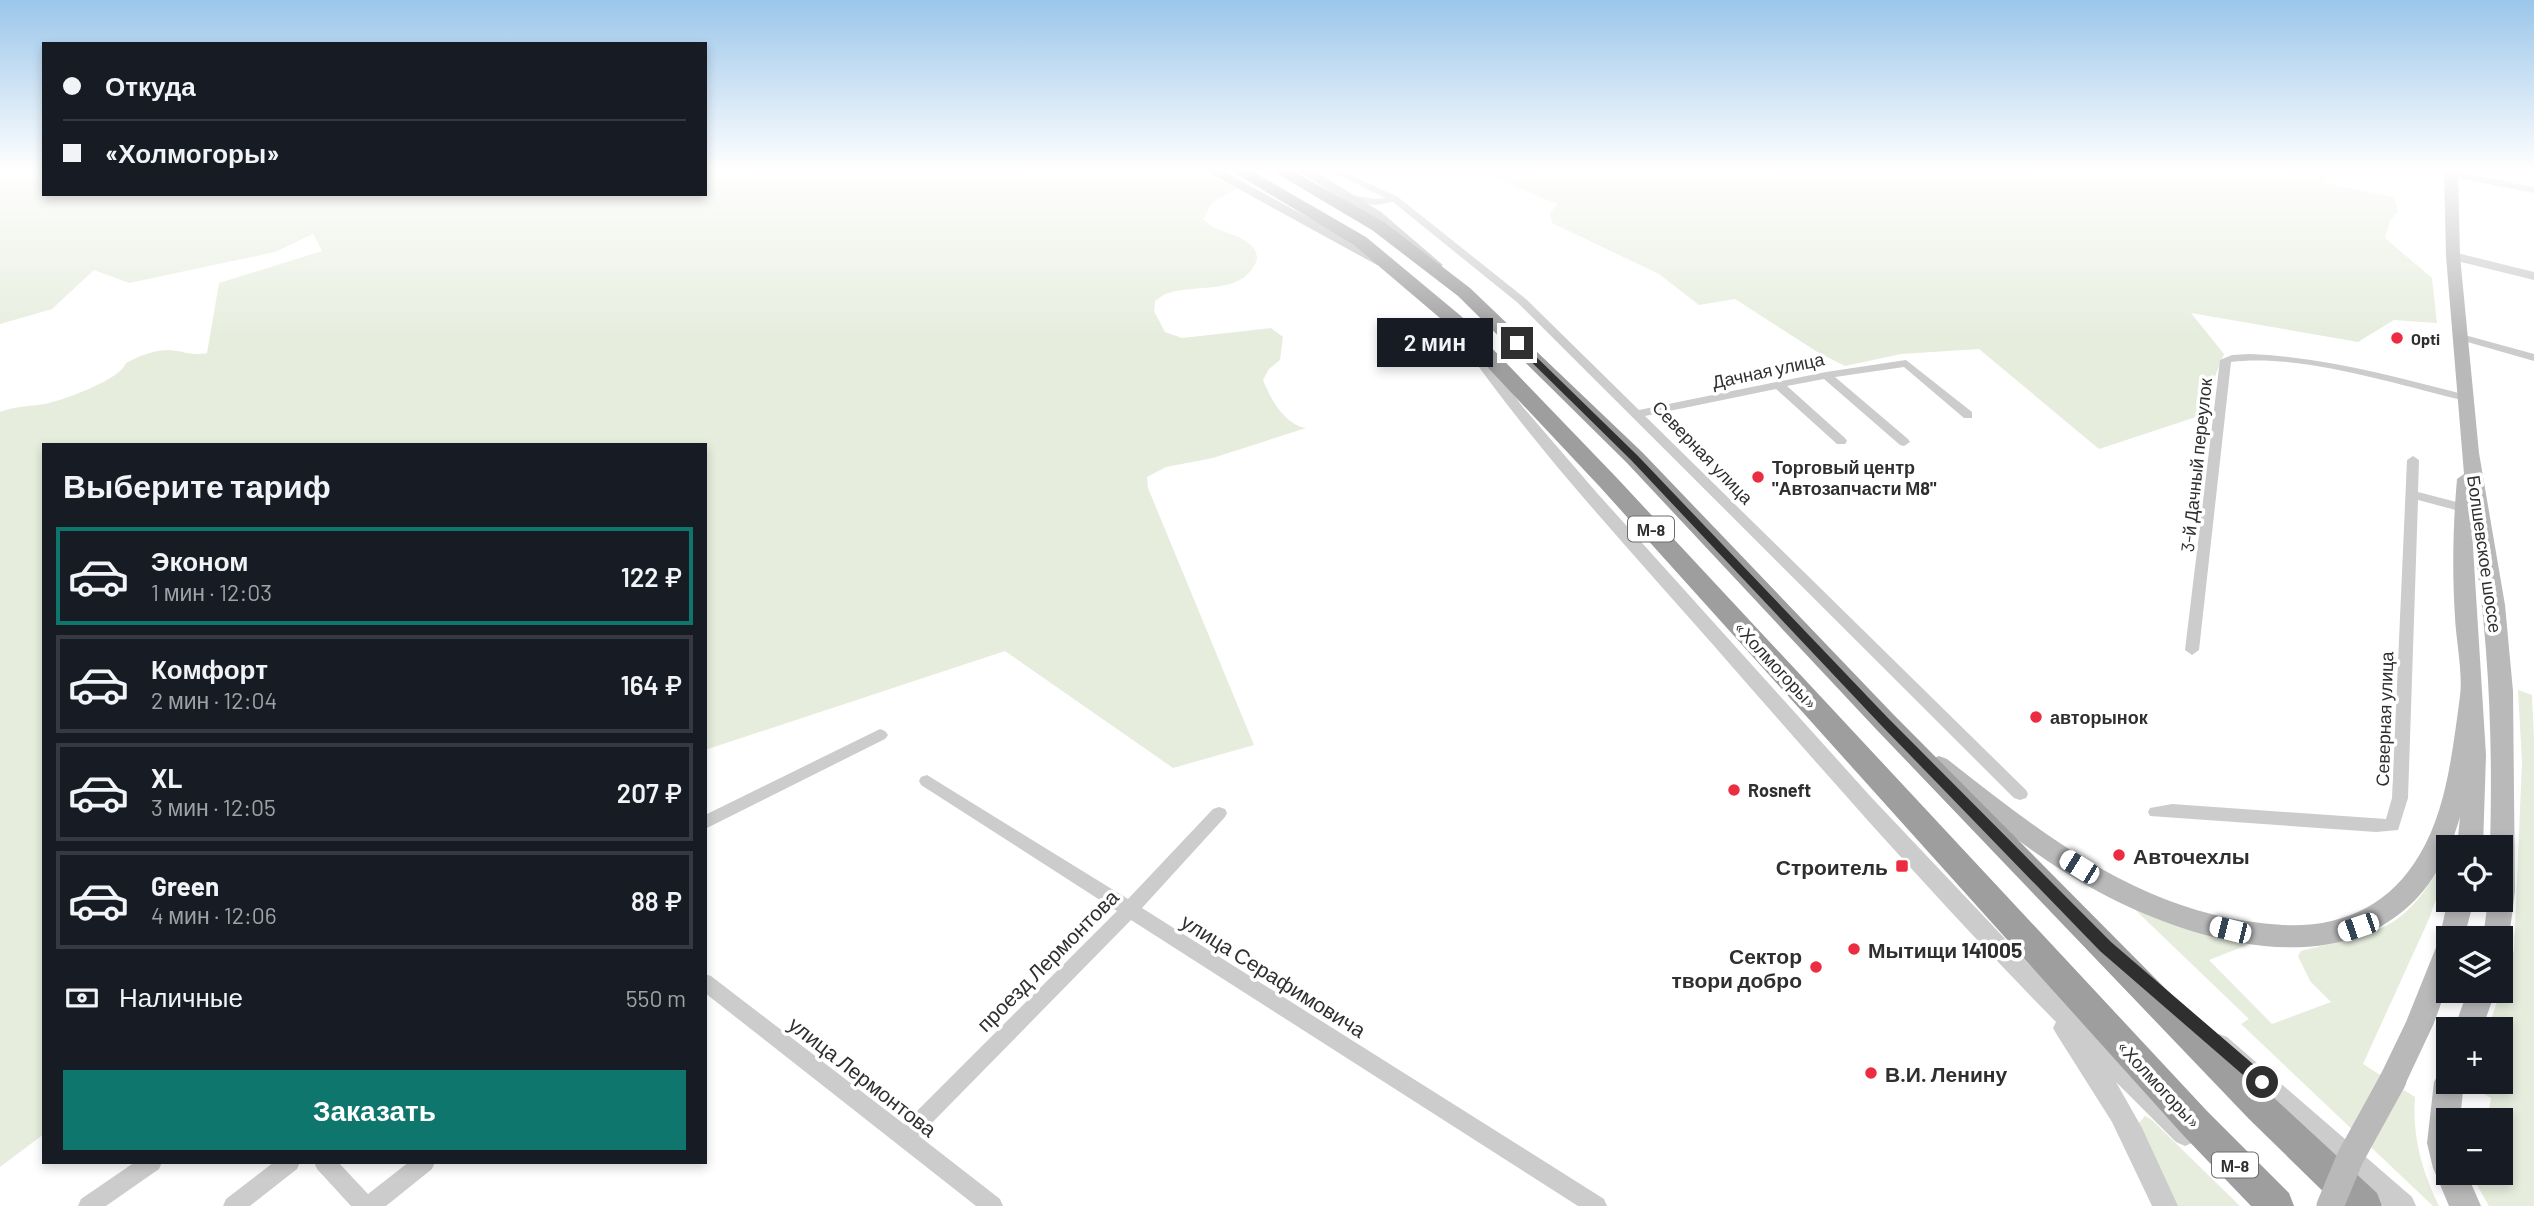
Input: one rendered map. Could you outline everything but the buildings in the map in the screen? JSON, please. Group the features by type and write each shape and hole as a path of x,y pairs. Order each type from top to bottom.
{"highway":[{"name":"«Холмогоры»","path":"1334,226 1397,270 1454,320 1617,491 2195,1123 2276,1206"},
{"name":"М-8","path":"1378,226 1446,277 1635,458 1883,720 2261,1108 2364,1206"}],"main road":[{"path":"1316,226 1397,270"},
{"path":"1390,226 1446,277"},
{"name":"Болшевское шоссе","path":"2452,226 2470,453 2494,605 2502,691 2504,785 2502,891 2498,926"},
{"path":"2470,453 2463,508 2464,613 2475,765 2471,835"},
{"path":"1883,720 1994,810 2046,846 2125,894 2192,921 2230,930 2270,938 2314,937 2343,932 2373,922 2409,889 2429,862 2443,833 2457,779 2470,698"},
{"path":"2330,1206 2350,1158 2393,1080 2420,1023 2436,980"},
{"path":"2456,1185 2465,1206"}],"street":[{"name":"Северная улица","path":"1429,226 1522,301 2020,794"},
{"path":"2453,256 2534,276"},
{"path":"1454,320 1517,409 1864,803 2020,970 2169,1119 2267,1206"},
{"path":"2461,337 2534,358"},
{"name":"3-й Дачный переулок","path":"2192,650 2226,360 2238,357 2298,361 2356,371 2466,398"},
{"name":"Дачная улица","path":"1639,414 1826,375 1906,363 1968,415"},
{"path":"1826,375 1904,442"},
{"path":"1779,385 1841,441"},
{"name":"Северная улица","path":"2156,812 2172,810 2392,825 2400,798 2413,460"},
{"path":"2411,494 2463,508"},
{"path":"707,822 880,735"},
{"name":"улица Серафимовича","path":"927,781 1597,1206"},
{"name":"проезд Лермонтова","path":"905,1137 1129,910 1219,813"},
{"path":"2117,958 2403,1206"},
{"path":"2020,970 2106,1084 2144,1157 2165,1206"},
{"name":"улица Лермонтова","path":"707,984 993,1206"},
{"path":"88,1206 149,1164"},
{"path":"233,1206 287,1164"},
{"path":"326,1164 367,1206 422,1164"}],"green space":[{"path":"0,226 1213,226 1251,245 1256,254 1255,264 1248,274 1228,284 1165,294 1155,301 1154,311 1165,332 1182,338 1271,328 1283,337 1280,360 1269,369 1263,380 1285,416 1298,426 1306,428 1213,458 1166,467 1147,477 1148,488 1254,745 1173,768 1005,651 707,749 707,443 42,443 42,1136 0,1167 0,412 49,403 80,393 104,382 126,363 152,352 169,350 191,354 207,353 219,283 322,251 313,234 275,252 129,283 94,270 52,309 0,324"},
{"path":"1559,226 2388,226 2385,238 2432,278 2437,323 2394,320 2358,342 2191,313 2224,354 2199,416 2099,449 1979,349 1901,354 1845,366 1819,353 1735,299 1699,305 1659,274"},
{"path":"2518,690 2532,695 2534,739 2534,1206 2489,1206 2477,1185 2513,1185 2513,1108 2489,1108 2491,1098 2484,1094 2513,1094 2513,1017 2492,1017 2497,1003 2513,1003 2522,762"},
{"path":"2436,873 2436,899 2429,919 2363,1064 2415,1097 2415,1126 2420,1153 2439,1206 2433,1206 2241,1024 2249,1019 2127,902 2250,944 2209,960 2272,1024 2331,1002 2310,981 2298,956 2301,951 2348,940 2383,928 2412,906"},
{"path":"2145,1116 2240,1206 2176,1206 2138,1124"}],"place":[{"name":"Opti","path":"2397,338"},
{"name":"Торговый центр \"Автозапчасти М8\"","path":"1758,477"},
{"name":"авторынок","path":"2036,717"},
{"name":"Rosneft","path":"1734,790"},
{"name":"Авточехлы","path":"2119,855"},
{"name":"Строитель","path":"1902,866"},
{"name":"Мытищи 141005","path":"1854,949"},
{"name":"Сектор твори добро","path":"1816,967"},
{"name":"В.И. Ленину","path":"1871,1073"}],"route":[{"path":"1517,343 1635,458 1883,720 2105,947 2262,1082"}]}
